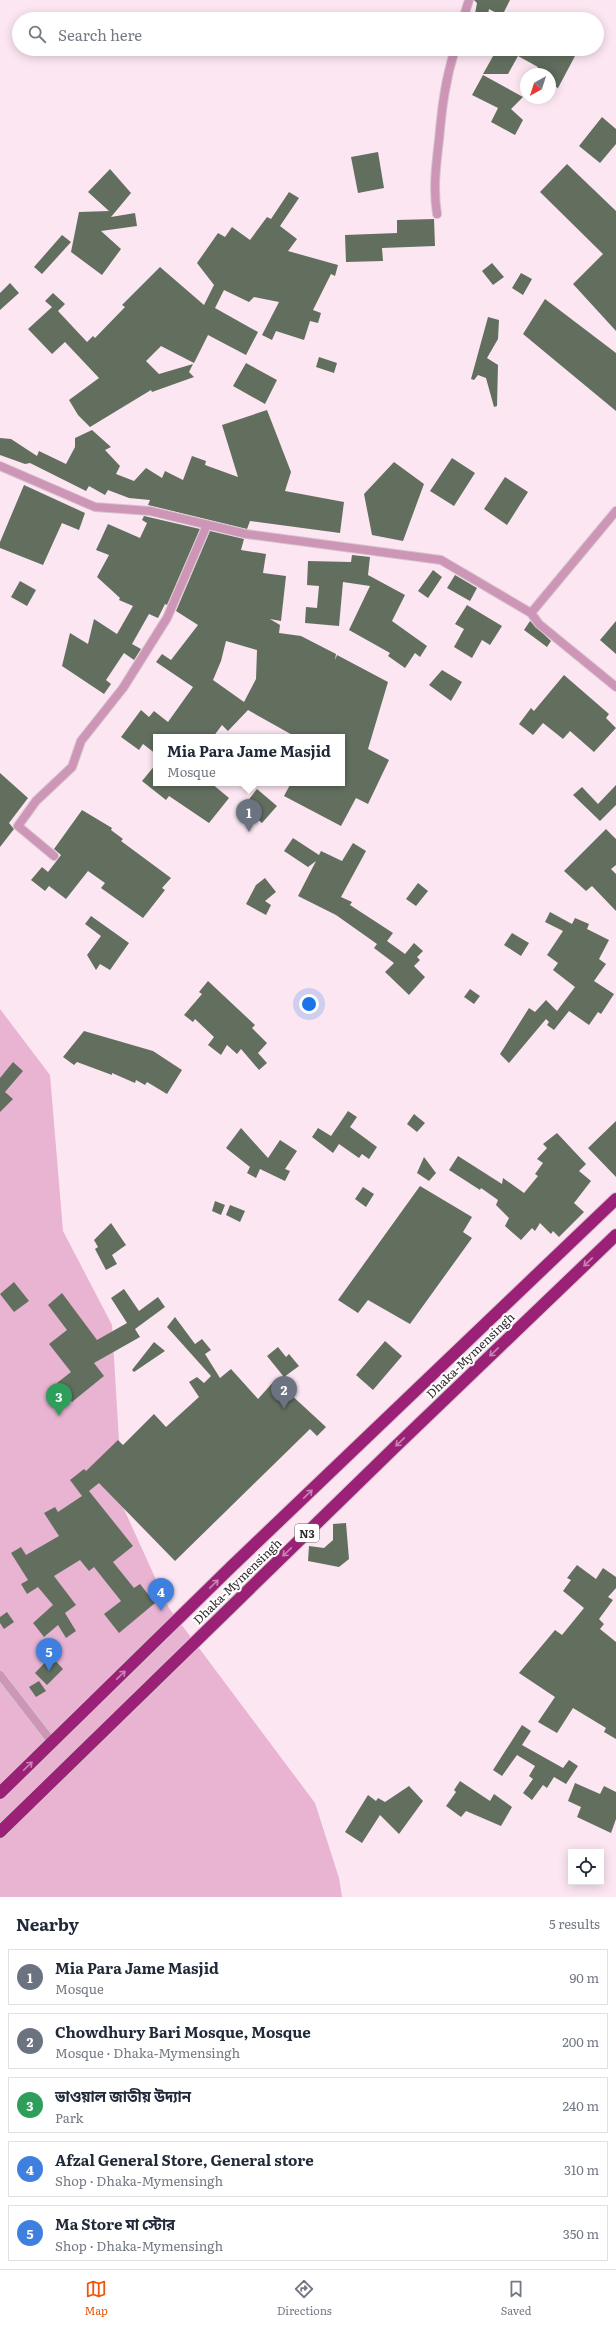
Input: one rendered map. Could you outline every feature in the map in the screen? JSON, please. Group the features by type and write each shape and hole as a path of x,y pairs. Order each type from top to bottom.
{"highway":[{"name":"Dhaka-Mymensingh","path":"0,1793 237,1562 616,1199"},
{"name":"Dhaka-Mymensingh","path":"0,1832 392,1450 616,1235"}],"lane":[{"path":"465,12 469,0"},
{"path":"437,214 434,197 435,174 444,90 452,56"},
{"path":"0,466 95,507 150,511 246,534 441,560 531,613 539,624 616,687"},
{"path":"531,613 616,511"},
{"path":"54,856 18,826 36,801 72,767 81,741 123,688 147,650 167,618 207,525"},
{"path":"0,1675 52,1742"}],"shaded area":[{"path":"0,1009 50,1075 63,1231 112,1325 123,1507 169,1608 315,1803 339,1878 342,1897 0,1897"}],"building":[{"path":"474,0 510,0 504,12 495,12 489,9 488,12 475,12 477,3"},
{"path":"493,56 518,56 508,74 483,74"},
{"path":"518,56 575,56 558,88 556,87 556,68 537,68"},
{"path":"483,75 520,95 520,100 511,109 523,120 515,135 491,122 498,108 472,95"},
{"path":"602,117 616,129 616,144 600,163 579,146"},
{"path":"378,152 384,188 358,193 351,157"},
{"path":"567,164 616,211 616,331 573,284 603,254 540,192"},
{"path":"110,169 131,193 111,217 135,213 137,226 101,231 121,249 102,275 71,252 79,212 109,211 88,192"},
{"path":"289,192 299,198 280,226 297,239 288,251 338,265 335,276 331,274 313,310 321,313 318,323 310,321 304,340 276,331 272,340 262,335 279,302 254,297 249,302 224,290 215,308 258,332 246,355 208,335 194,363 161,346 146,361 159,374 193,364 189,372 194,377 152,392 151,390 90,427 78,415 69,400 99,378 65,342 52,354 28,329 52,307 45,301 53,293 65,304 58,311 87,342 93,336 95,338 125,307 122,305 160,267 204,305 214,285 197,263 218,233 225,237 232,227 250,240 267,217 271,219"},
{"path":"434,219 435,246 382,248 383,261 346,262 345,235 397,233 397,220"},
{"path":"62,235 71,242 42,274 34,267"},
{"path":"492,263 504,277 493,285 482,271"},
{"path":"521,273 532,279 523,295 512,288"},
{"path":"10,283 19,293 0,310 0,293"},
{"path":"545,299 616,353 616,411 523,334"},
{"path":"488,317 499,320 498,339 487,358 498,365 497,406 494,407 486,378 478,375 474,380 471,379"},
{"path":"319,357 337,363 334,373 316,367"},
{"path":"246,363 277,380 265,404 233,386"},
{"path":"267,410 291,472 285,491 344,502 340,533 250,521 247,529 148,505 150,500 129,498 108,490 105,495 89,486 86,491 30,463 25,464 0,455 0,438 11,439 37,456 39,451 66,464 75,447 75,438 92,430 111,447 105,450 120,466 116,474 134,481 146,468 162,478 165,471 183,480 192,456 206,461 205,465 238,477 222,425"},
{"path":"452,458 475,473 454,506 430,491"},
{"path":"394,462 424,484 403,541 372,535 364,494"},
{"path":"505,477 528,492 507,525 484,509"},
{"path":"24,485 85,513 79,530 62,523 43,565 0,548 0,542"},
{"path":"144,516 200,529 167,605 165,604 158,618 149,614 132,644 141,649 134,660 124,653 106,680 111,684 104,694 62,666 70,633 88,644 94,619 117,634 133,606 119,600 120,598 97,577 109,555 96,550 108,524 140,538 147,523 142,520"},
{"path":"210,531 244,539 241,550 266,554 263,573 286,576 281,621 270,619 280,625 279,633 301,636 336,654 335,660 337,655 388,682 368,749 389,760 368,804 356,798 341,826 284,796 289,786 345,786 345,734 291,734 248,710 228,731 222,725 215,734 153,734 153,752 143,744 139,750 121,737 141,710 149,717 154,711 168,722 193,687 156,662 162,654 171,660 198,625 176,611","holes":["226,641 257,650 256,679 244,702 213,680 221,661"]},
{"path":"352,555 370,557 368,575 405,595 392,621 427,646 420,657 415,653 405,668 388,656 390,653 349,630 370,586 343,582 339,626 305,623 306,607 317,608 319,586 307,585 308,561 351,562"},
{"path":"433,570 442,577 428,598 418,591"},
{"path":"455,575 477,588 470,601 447,588"},
{"path":"20,581 36,590 27,606 11,597"},
{"path":"467,605 502,626 490,645 482,640 472,658 454,647 464,629 455,624"},
{"path":"530,621 551,641 547,647 524,630"},
{"path":"616,621 616,654 600,640"},
{"path":"442,670 462,682 451,701 429,685"},
{"path":"564,675 609,714 606,718 616,728 594,752 570,731 563,739 543,723 533,735 519,724 531,708 534,711"},
{"path":"153,768 153,786 215,786 229,798 209,823 169,796 166,800 142,781"},
{"path":"0,773 28,798 9,823 14,829 0,847"},
{"path":"616,785 616,805 600,821 573,795 582,787 598,804"},
{"path":"257,789 277,806 262,823 243,807"},
{"path":"82,810 112,828 111,830 123,839 121,841 171,878 162,888 165,890 143,918 101,888 105,883 88,871 66,899 49,886 45,891 31,880 42,867 48,872 61,855 54,849"},
{"path":"606,829 616,839 616,865 611,869 616,874 616,911 592,886 586,891 564,871"},
{"path":"293,838 319,855 321,851 342,861 353,843 366,851 341,897 352,902 350,905 393,933 387,941 405,954 414,943 423,951 417,957 420,960 414,966 425,977 409,995 385,972 394,963 374,948 377,944 336,915 298,896 316,861 308,867 284,851"},
{"path":"265,878 276,892 265,901 271,905 266,915 246,904 256,885"},
{"path":"418,883 428,891 416,906 406,899"},
{"path":"550,912 572,924 575,918 589,924 587,929 609,940 599,959 606,964 594,981 614,994 601,1014 598,1012 589,1025 569,1011 554,1030 547,1025 549,1022 546,1019 509,1063 500,1054 529,1008 535,1012 546,1000 557,1011 575,987 553,970 558,963 547,955 563,931 545,922"},
{"path":"91,916 129,943 110,970 100,964 96,970 87,955 101,936 85,924"},
{"path":"512,933 529,943 521,956 504,945"},
{"path":"208,981 255,1025 252,1028 267,1043 258,1053 267,1063 259,1070 241,1049 237,1054 227,1045 221,1055 208,1045 214,1037 195,1019 193,1022 184,1015 202,994 199,992"},
{"path":"470,989 480,996 474,1004 464,997"},
{"path":"84,1031 153,1051 182,1070 167,1094 147,1082 145,1085 136,1080 135,1083 112,1073 112,1075 77,1062 74,1065 63,1057"},
{"path":"13,1062 23,1071 5,1092 13,1099 0,1112 0,1078"},
{"path":"348,1111 357,1117 350,1127 377,1147 369,1159 362,1154 359,1158 339,1144 333,1153 312,1137 318,1128 331,1136"},
{"path":"414,1114 425,1123 417,1132 407,1124"},
{"path":"616,1121 616,1177 588,1148"},
{"path":"241,1128 268,1158 280,1140 297,1151 285,1169 290,1171 285,1181 260,1169 256,1178 247,1173 250,1167 226,1148"},
{"path":"557,1133 586,1164 579,1171 591,1181 574,1203 584,1212 559,1237 553,1231 551,1234 540,1223 535,1231 532,1228 521,1240 505,1226 509,1218 496,1205 498,1200 481,1188 480,1190 449,1170 458,1156 502,1184 503,1178 524,1193 538,1176 535,1174 543,1163 537,1159 547,1148 543,1144"},
{"path":"424,1157 436,1173 429,1181 417,1173"},
{"path":"420,1186 472,1217 463,1232 472,1238 410,1324 368,1300 358,1313 338,1300"},
{"path":"363,1187 374,1194 366,1207 355,1199"},
{"path":"215,1201 225,1205 221,1215 212,1211"},
{"path":"230,1205 245,1211 240,1222 226,1215"},
{"path":"111,1223 126,1245 112,1255 117,1264 106,1270 95,1249 98,1247 94,1240"},
{"path":"14,1282 29,1301 14,1312 0,1294"},
{"path":"124,1289 139,1311 158,1297 165,1307 135,1329 140,1337 94,1363 104,1376 72,1402 57,1383 71,1372 49,1344 67,1330 48,1305 62,1293 97,1340 127,1323 111,1298"},
{"path":"175,1317 195,1344 202,1339 211,1350 205,1354 220,1378 231,1369 258,1399 275,1380 326,1427 317,1436 310,1429 175,1561 99,1483 89,1491 133,1546 113,1562 134,1588 140,1584 155,1603 119,1633 104,1614 121,1601 94,1567 89,1571 80,1560 54,1576 76,1605 65,1613 76,1631 66,1638 58,1625 44,1637 33,1623 53,1605 38,1587 27,1594 21,1584 28,1580 11,1553 21,1547 26,1555 59,1536 44,1513 55,1507 58,1512 82,1496 70,1480 84,1469 86,1471 118,1440 123,1445 154,1414 166,1427 199,1397 189,1382 197,1377 204,1383 211,1376 167,1327"},
{"path":"385,1341 402,1356 373,1390 356,1375"},
{"path":"154,1342 165,1351 134,1372 132,1370"},
{"path":"278,1347 286,1357 289,1354 299,1366 284,1377 267,1356"},
{"path":"346,1523 349,1559 339,1567 308,1561 309,1546 324,1548 333,1540 333,1524"},
{"path":"577,1565 596,1579 603,1568 616,1577 616,1588 608,1597 613,1600 599,1619 604,1624 600,1629 616,1642 616,1739 604,1732 606,1728 573,1708 557,1733 538,1722 555,1697 519,1673 555,1630 562,1635 584,1608 563,1591 571,1580 567,1578"},
{"path":"7,1612 14,1622 4,1629 0,1623 0,1617"},
{"path":"51,1656 63,1669 47,1685 35,1673"},
{"path":"39,1681 46,1691 36,1697 29,1687"},
{"path":"522,1725 531,1731 522,1745 563,1768 569,1760 578,1766 566,1784 554,1777 547,1788 543,1785 532,1800 523,1793 533,1779 529,1776 535,1766 517,1755 502,1776 493,1770"},
{"path":"460,1781 490,1801 494,1794 512,1807 501,1826 466,1811 461,1817 446,1806 456,1792 454,1790"},
{"path":"575,1783 600,1794 604,1786 616,1792 616,1819 611,1833 577,1817 581,1807 568,1801"},
{"path":"409,1786 423,1801 399,1834 380,1815 362,1843 345,1832 368,1795 376,1801 378,1798 385,1802"}],"place":[{"name":"Mia Para Jame Masjid","path":"249,832"},
{"name":"Chowdhury Bari Mosque, Mosque","path":"284,1409"},
{"name":"ভাওয়াল জাতীয় উদ্যান","path":"59,1416"},
{"name":"Afzal General Store, General store","path":"161,1611"},
{"name":"Ma Store মা স্টোর","path":"49,1671"}]}
